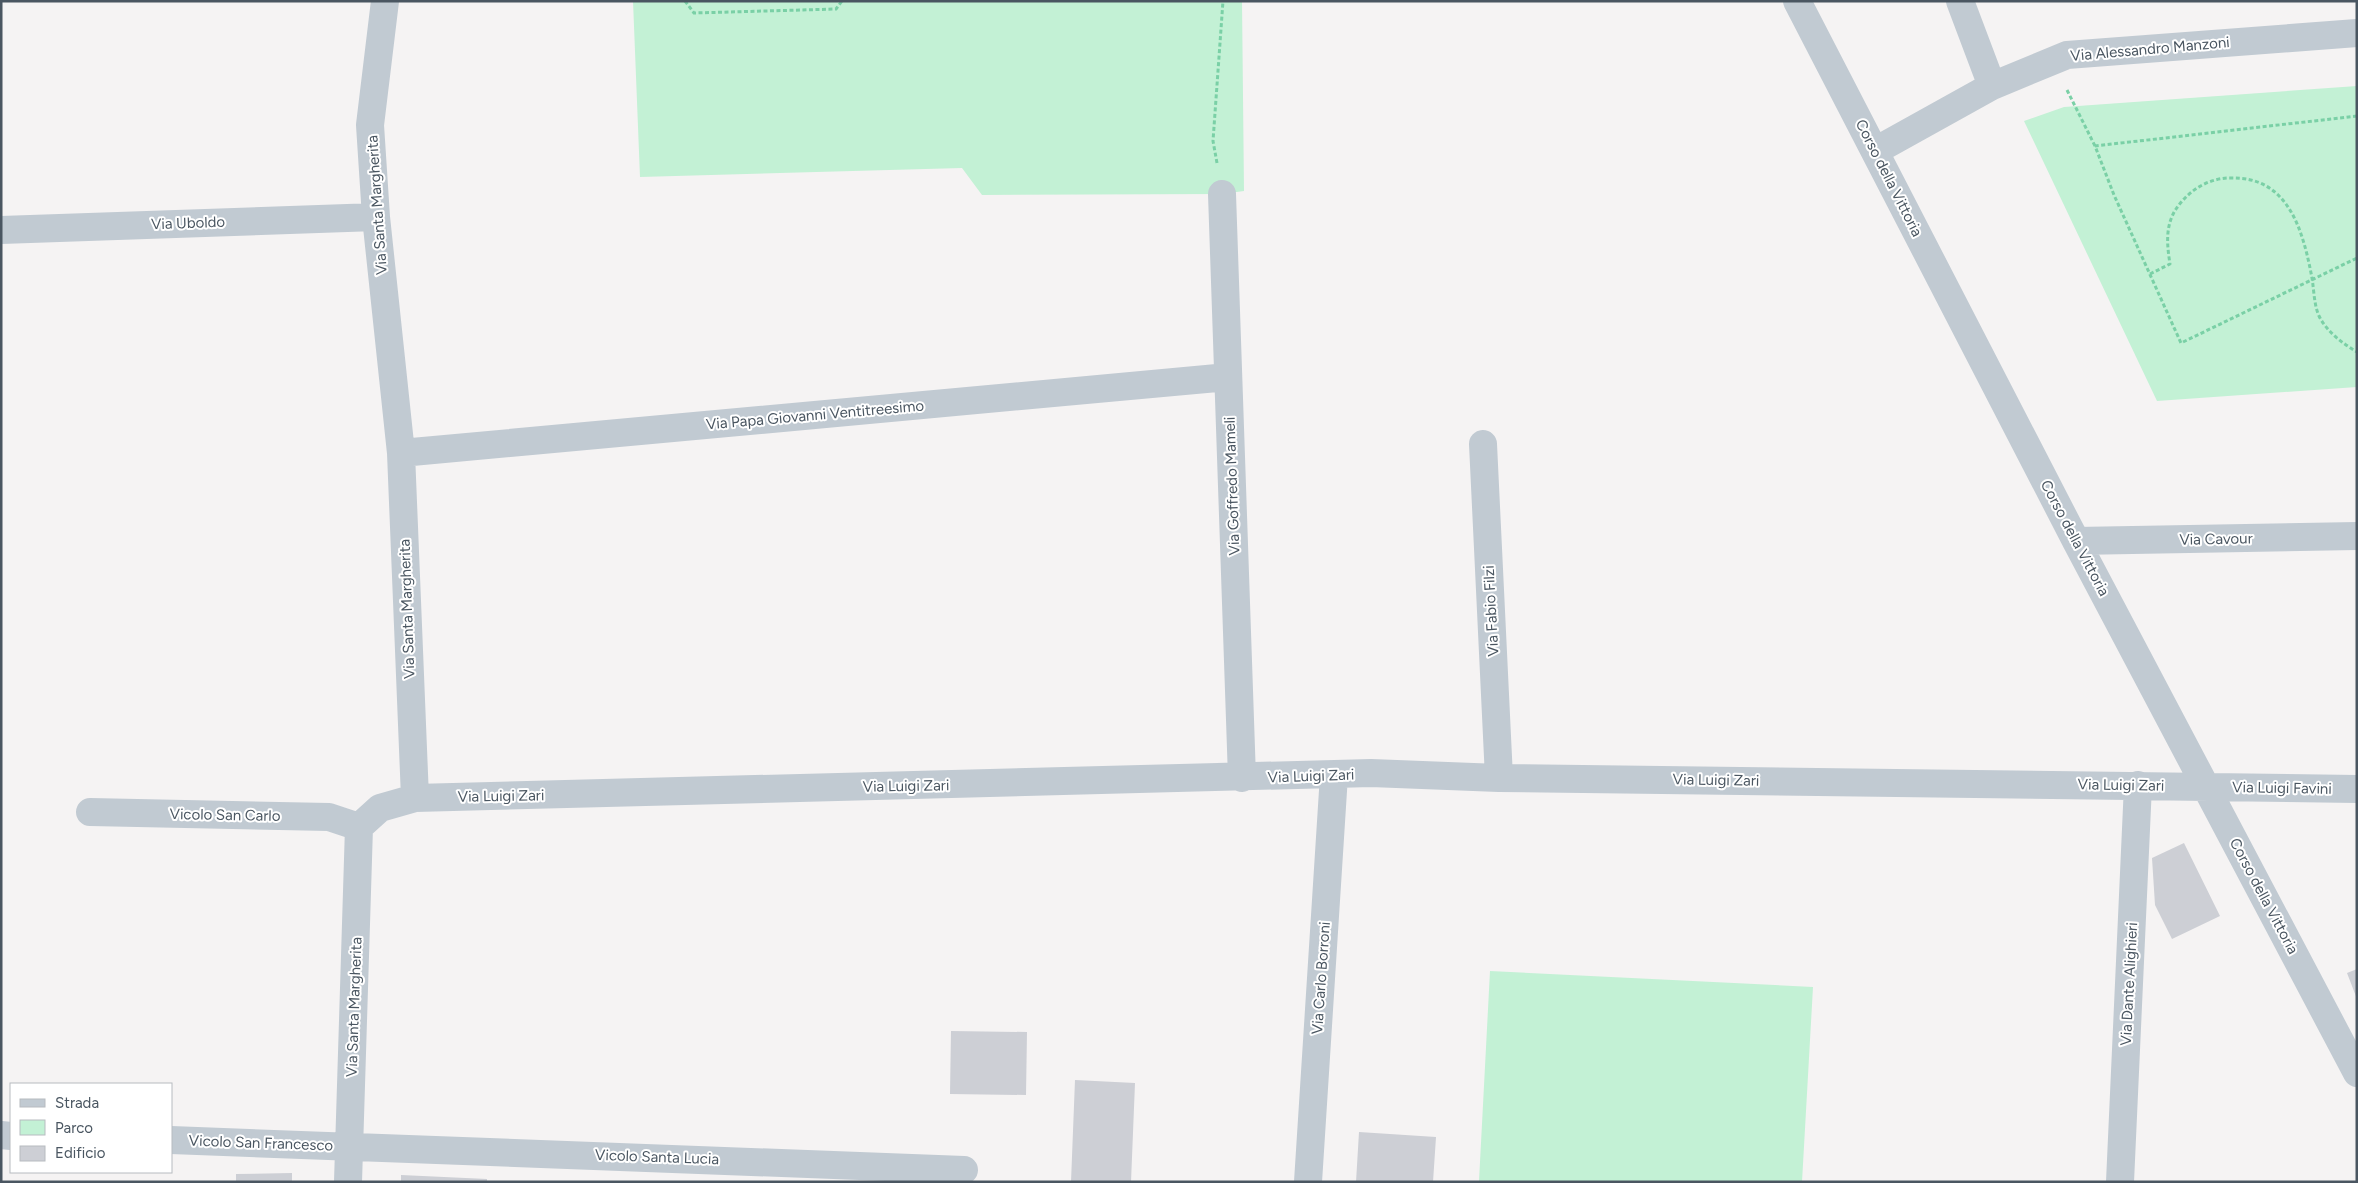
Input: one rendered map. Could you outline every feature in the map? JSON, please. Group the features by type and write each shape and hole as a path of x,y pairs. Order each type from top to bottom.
{"street":[{"name":"Via Santa Margherita","path":"385,1 370,125 376,217 401,453 415,798"},
{"name":"Corso della Vittoria","path":"1797,1 2076,541 2357,1072"},
{"path":"1960,1 1992,86"},
{"name":"Via Alessandro Manzoni","path":"1875,150 1992,86 2067,55 2357,33"},
{"name":"Via Goffredo Mameli","path":"1222,194 1242,778"},
{"name":"Via Uboldo","path":"1,230 376,217"},
{"name":"Via Papa Giovanni Ventitreesimo","path":"401,453 1228,377"},
{"name":"Via Fabio Filzi","path":"1483,444 1499,778"},
{"name":"Via Cavour","path":"2076,541 2357,536"},
{"name":"Via Luigi Zari","path":"415,798 1242,778 1372,773 1499,778 2206,787"},
{"name":"Via Carlo Borroni","path":"1308,1182 1334,775"},
{"name":"Via Dante Alighieri","path":"2120,1182 2138,785"},
{"name":"Via Luigi Favini","path":"2206,787 2357,789"},
{"path":"359,827 380,808 415,798"},
{"name":"Vicolo San Carlo","path":"90,812 329,817 359,827"},
{"name":"Via Santa Margherita","path":"348,1182 359,827"},
{"name":"Vicolo San Francesco","path":"172,1140 350,1145"},
{"name":"Vicolo Santa Lucia","path":"350,1145 964,1170"}],"path":[{"path":"684,1 694,13 836,9 842,1"},
{"path":"1222,194 1213,141 1223,1"},
{"path":"2052,61 2095,146 2114,195 2181,343 2357,258"},
{"path":"2095,146 2357,116"},
{"path":"2150,274 2170,264 2167,246 2169,227 2176,210 2188,195 2204,184 2222,178 2239,177 2256,181 2272,189 2285,201 2294,215 2307,255 2319,315 2329,331 2357,352"}],"green space":[{"path":"633,1 1242,1 1244,191 1222,194 982,195 962,168 640,177"},
{"path":"2357,86 2357,387 2157,401 2024,121 2064,107"},
{"path":"1490,971 1813,987 1802,1182 1479,1181"}],"building":[{"path":"2184,843 2220,916 2172,939 2155,905 2152,858"},
{"path":"2357,969 2357,999 2347,973"},
{"path":"951,1031 1027,1032 1026,1095 950,1094"},
{"path":"1075,1080 1135,1083 1131,1182 1071,1182"},
{"path":"1359,1132 1436,1137 1433,1182 1356,1182"},
{"path":"292,1173 292,1182 236,1182 236,1174"},
{"path":"401,1175 487,1179 487,1182 401,1182"}]}
